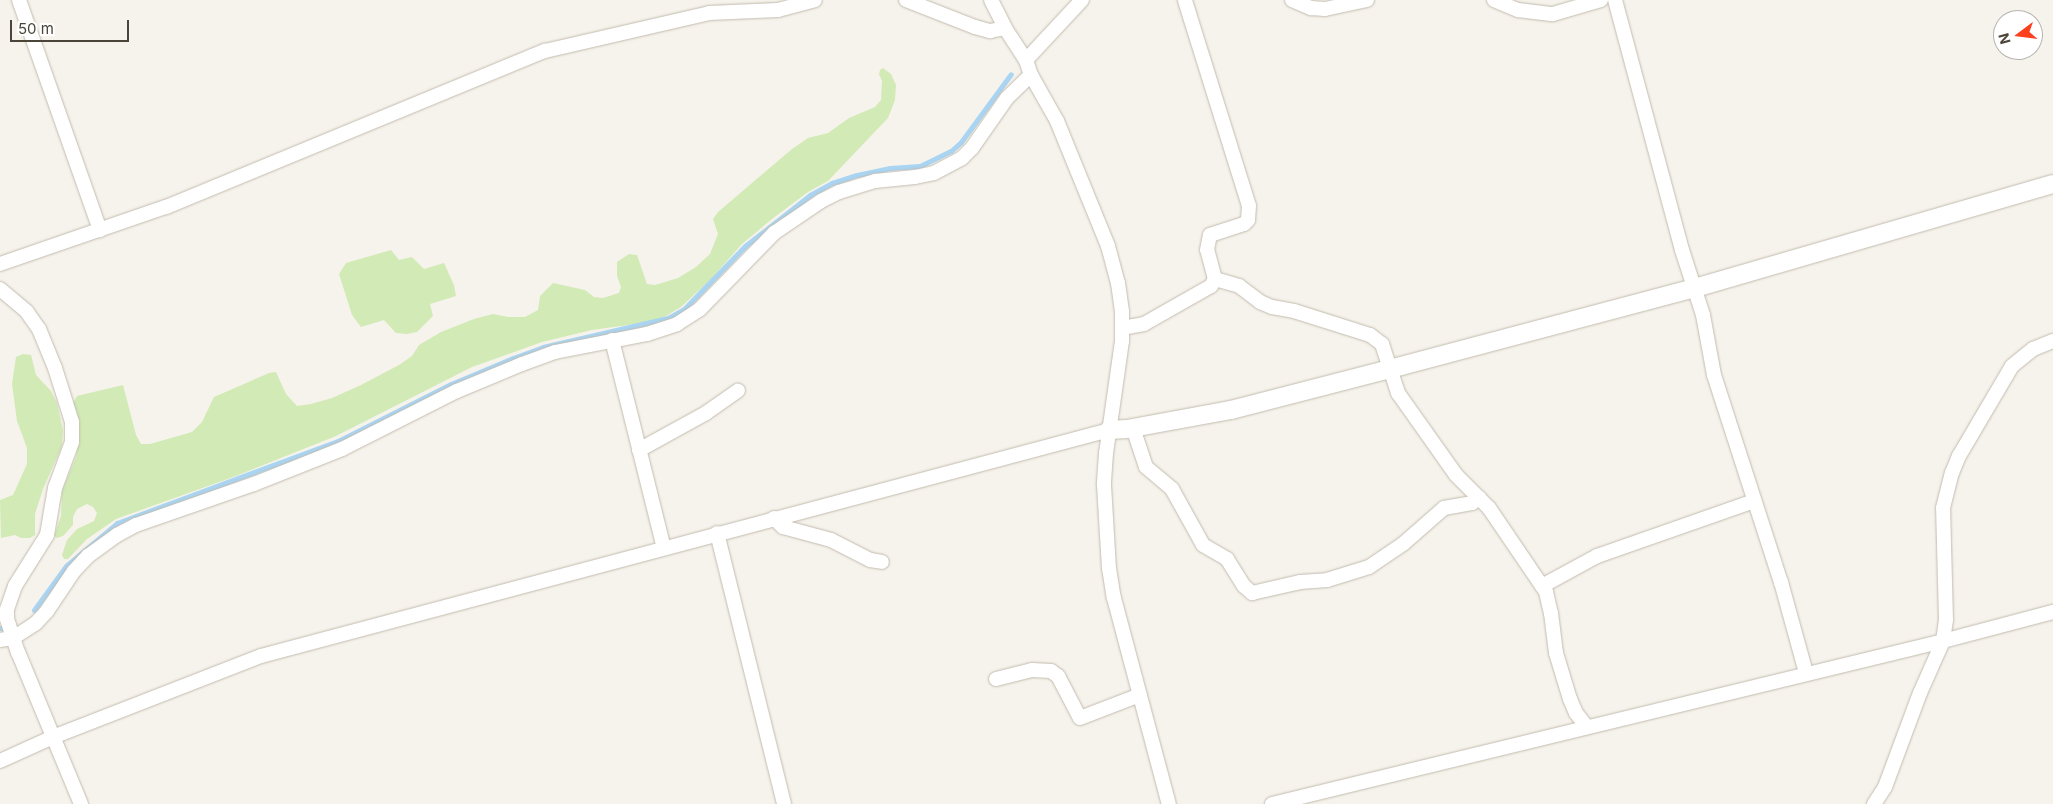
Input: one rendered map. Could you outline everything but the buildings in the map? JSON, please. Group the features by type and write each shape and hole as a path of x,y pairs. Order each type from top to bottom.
{"street":[{"path":"19,0 100,230"},
{"path":"0,264 166,206 545,51 709,14 778,10 815,0"},
{"path":"906,0 975,27 990,31 1005,28"},
{"path":"992,0 1005,28 1026,60 1031,75 1057,121 1108,246 1118,283 1122,328 1104,485 1109,568 1114,598 1169,804"},
{"path":"1026,60 1082,0"},
{"path":"1122,328 1144,324 1202,293 1211,286 1215,279 1207,250 1207,241 1210,235 1244,224 1248,220 1250,213 1185,0"},
{"path":"1292,0 1310,8 1325,9 1367,0"},
{"path":"1494,0 1518,10 1553,14 1601,0"},
{"path":"1616,0 1682,250 1703,315 1714,375 1781,582 1806,673"},
{"path":"6,639 36,623 47,611 74,571 88,556 123,532 254,484 342,449 492,376 555,352 664,330 700,310 774,233 821,201 839,192 875,182 915,177 950,166 972,148 1007,98 1031,75"},
{"path":"0,761 53,737 261,656 1109,430 1133,428 1231,410 1390,369 1695,288 2053,184"},
{"path":"1215,279 1239,286 1260,302 1272,307 1294,311 1370,335 1382,344 1398,393 1456,474 1489,508 1542,586 1549,602 1552,635 1570,699 1576,713 1588,727"},
{"path":"0,289 27,312 39,329 55,368 72,422 72,442 55,488 47,535 15,586 8,602 6,639 53,737 81,804"},
{"path":"612,340 664,548"},
{"path":"1874,804 1885,787 1920,693 1942,641 1946,620 1943,508 1952,473 1959,456 2012,366 2033,349 2053,341"},
{"path":"639,450 706,413 732,397 738,391"},
{"path":"1133,428 1146,467 1172,488 1203,546 1227,559 1244,586 1252,592 1300,582 1327,580 1369,568 1403,544 1444,508 1472,503 1479,498"},
{"path":"1542,586 1597,556 1754,501"},
{"path":"774,518 783,527 831,540 870,560 882,562"},
{"path":"717,533 784,804"},
{"path":"1272,804 1942,641 2053,612"},
{"path":"996,679 1032,670 1051,672 1058,676 1080,718 1140,695"}],"green space":[{"path":"883,68 891,74 896,85 895,100 888,118 828,181 808,192 742,244 711,279 681,307 666,316 650,322 592,330 542,342 472,367 336,436 236,476 116,519 87,539 68,559 64,559 62,555 67,540 77,529 94,521 97,513 93,507 87,504 77,509 73,517 73,525 63,536 57,538 54,536 61,516 62,491 76,457 79,440 73,403 77,396 123,385 136,435 141,444 150,444 192,432 202,422 214,397 269,373 276,372 286,394 297,406 311,404 332,398 399,365 412,356 419,345 441,332 493,314 508,317 525,317 538,310 540,296 553,283 585,290 594,297 603,298 619,293 621,287 617,276 617,262 629,254 637,255 647,284 655,285 678,278 696,267 710,254 718,234 713,219 718,212 792,149 808,138 828,133 849,118 875,107 881,100 882,81 879,74"},
{"path":"391,250 399,260 412,257 424,269 444,263 454,285 456,296 430,304 433,316 417,332 407,334 396,333 384,320 361,327 352,315 339,274 346,263"},
{"path":"23,354 31,355 36,375 51,391 57,403 63,430 62,446 43,489 35,514 35,535 30,538 21,538 15,535 1,538 0,500 13,495 27,464 27,448 17,421 12,384 16,357"}],"waterway":[{"path":"34,610 66,566 117,523 338,441 451,384 513,358 543,347 668,318 684,309 745,246 810,195 832,183 857,175 890,168 920,166 951,151 961,142 1011,74"}]}
